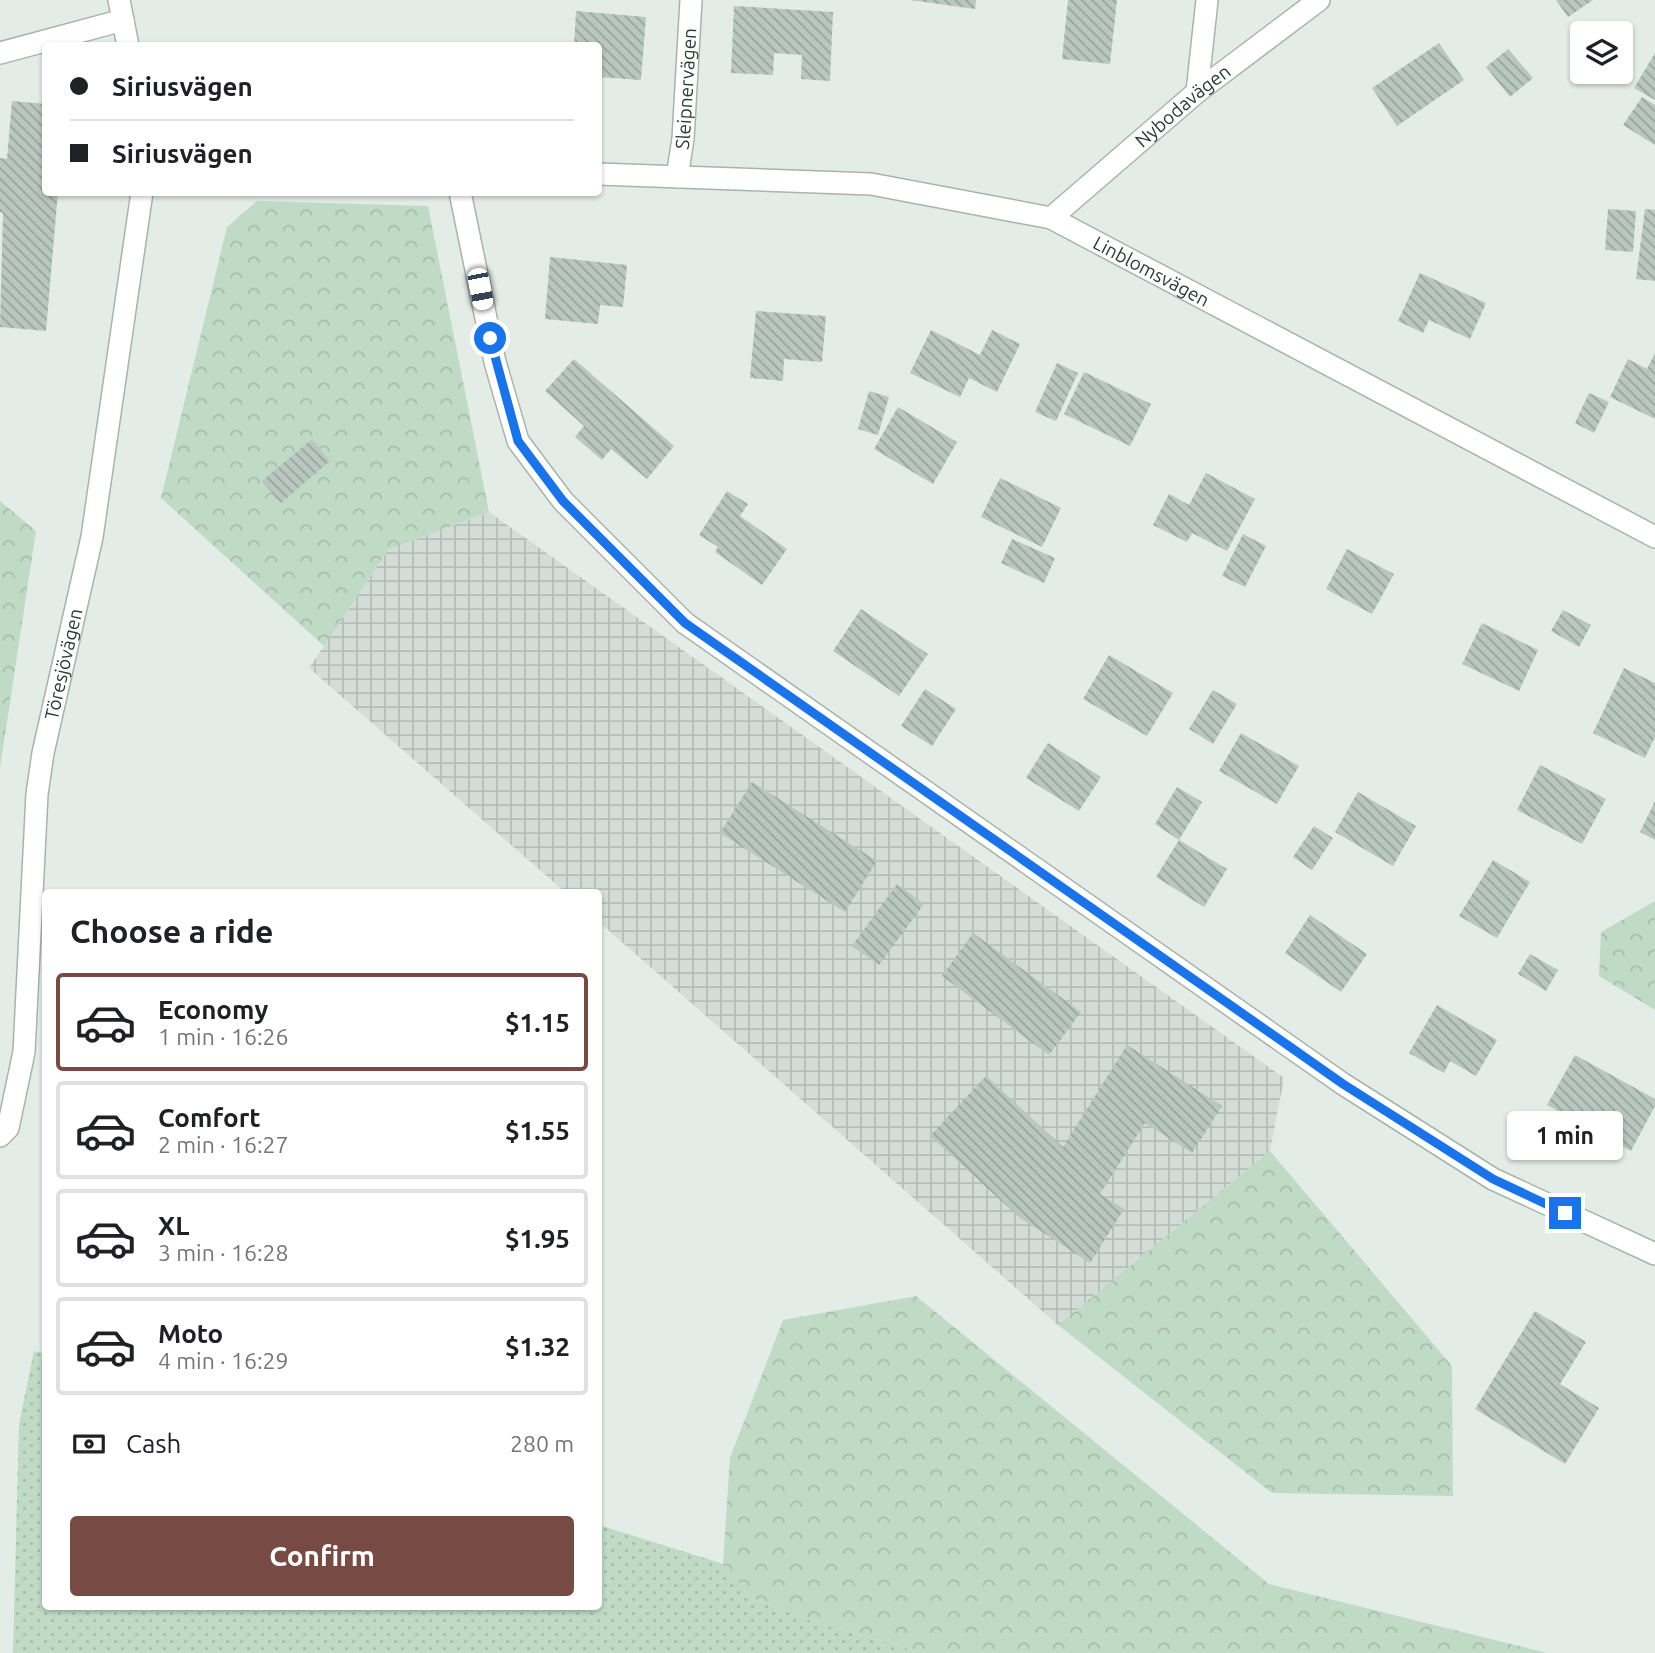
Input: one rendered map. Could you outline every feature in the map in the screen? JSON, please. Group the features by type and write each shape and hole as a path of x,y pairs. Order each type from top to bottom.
{"street":[{"name":"Sleipnervägen","path":"677,177 683,139 691,0"},
{"path":"1197,92 1207,0"},
{"name":"Nybodavägen","path":"1051,218 1197,92 1319,0"},
{"path":"0,53 121,10 127,42"},
{"name":"Linblomsvägen","path":"602,174 871,184 1051,218 1655,537"},
{"name":"Töresjövägen","path":"0,1136 8,1128 24,1052 37,794 43,753 92,537 141,196"},
{"path":"461,196 495,362 518,441 563,501 685,623 1343,1084 1493,1179 1655,1254"}],"shaded area":[{"path":"489,512 1284,1078 1270,1151 1058,1325 602,925 602,889 562,889 309,668 388,550"}],"green space":[{"path":"257,201 428,206 489,512 388,550 324,646 161,498 227,227"},
{"path":"0,501 36,531 0,768"},
{"path":"1655,901 1655,1010 1599,976 1601,932"},
{"path":"1270,1151 1452,1366 1453,1496 1272,1493 1058,1325"},
{"path":"916,1296 1269,1584 1547,1653 916,1653 901,1646 817,1623 752,1598 723,1563 730,1458 783,1320"},
{"path":"34,1351 42,1353 42,1610 602,1610 602,1526 727,1565 752,1598 817,1623 901,1646 916,1653 13,1653 19,1424"}],"building":[{"path":"910,0 976,0 975,9"},
{"path":"1068,0 1117,0 1110,64 1062,59"},
{"path":"1556,0 1593,0 1568,17"},
{"path":"734,6 833,12 830,81 801,79 802,55 774,53 773,75 731,73"},
{"path":"576,11 646,17 641,80 602,77 602,42 574,42"},
{"path":"1439,43 1464,80 1397,126 1372,88"},
{"path":"1508,49 1533,78 1510,97 1486,67"},
{"path":"1655,53 1655,100 1634,88"},
{"path":"1642,97 1655,105 1655,145 1623,125"},
{"path":"12,101 42,104 42,196 58,196 46,331 0,327 3,213 0,212 0,158 7,159"},
{"path":"1608,209 1636,211 1633,252 1605,250"},
{"path":"1645,209 1655,210 1655,281 1636,279"},
{"path":"550,257 627,265 623,307 600,305 598,324 545,319"},
{"path":"1420,273 1486,303 1470,339 1429,320 1423,333 1398,321"},
{"path":"756,311 826,316 822,362 784,359 783,381 750,378"},
{"path":"931,330 980,355 992,330 1020,344 997,392 969,378 960,397 910,373"},
{"path":"1655,353 1655,419 1610,397 1628,359 1647,369"},
{"path":"574,359 674,446 647,479 611,449 602,460 575,437 584,426 545,391"},
{"path":"1057,363 1078,373 1056,421 1035,412"},
{"path":"1084,372 1151,404 1130,446 1064,414"},
{"path":"869,391 889,397 878,435 858,429"},
{"path":"1589,393 1609,402 1594,433 1575,423"},
{"path":"898,407 957,442 933,484 874,449"},
{"path":"312,439 330,461 281,503 262,481"},
{"path":"1206,473 1255,499 1227,551 1192,533 1187,542 1153,525 1169,494 1189,505"},
{"path":"1000,478 1061,508 1042,547 981,517"},
{"path":"727,491 748,504 740,516 787,549 762,585 715,552 718,547 699,535"},
{"path":"1243,534 1266,546 1245,587 1222,576"},
{"path":"1012,539 1055,558 1044,583 1001,563"},
{"path":"1347,549 1394,574 1372,614 1326,589"},
{"path":"861,609 928,654 899,696 833,651"},
{"path":"1563,610 1591,625 1579,647 1551,631"},
{"path":"1482,623 1538,650 1519,691 1462,664"},
{"path":"1109,655 1173,693 1147,736 1083,699"},
{"path":"1624,668 1655,683 1655,737 1645,758 1593,733"},
{"path":"925,689 956,709 932,746 901,726"},
{"path":"1213,690 1237,704 1213,744 1189,729"},
{"path":"1241,733 1299,766 1277,804 1219,771"},
{"path":"1048,743 1101,777 1079,811 1026,778"},
{"path":"1540,765 1606,799 1582,844 1517,810"},
{"path":"752,782 877,861 845,912 720,833"},
{"path":"1177,787 1202,802 1179,840 1155,824"},
{"path":"1358,792 1416,826 1393,866 1335,832"},
{"path":"1655,801 1655,840 1640,832"},
{"path":"1314,826 1333,838 1312,870 1293,857"},
{"path":"1179,840 1227,869 1204,907 1156,877"},
{"path":"1493,860 1530,882 1497,938 1459,916"},
{"path":"897,884 924,904 879,965 852,946"},
{"path":"1310,915 1367,954 1341,992 1285,953"},
{"path":"973,933 1081,1012 1049,1055 942,976"},
{"path":"1530,954 1558,970 1546,991 1518,974"},
{"path":"1437,1005 1497,1040 1476,1076 1450,1061 1444,1073 1409,1053"},
{"path":"1127,1045 1222,1106 1192,1153 1145,1123 1100,1194 1124,1209 1090,1263 1019,1217 930,1136 986,1076 1063,1147"},
{"path":"1575,1055 1655,1099 1655,1106 1631,1151 1547,1105"},
{"path":"1535,1311 1586,1342 1560,1384 1599,1408 1565,1464 1475,1409"}],"route":[{"path":"490,338 518,441 563,501 685,623 1343,1084 1493,1179 1565,1213"}]}
